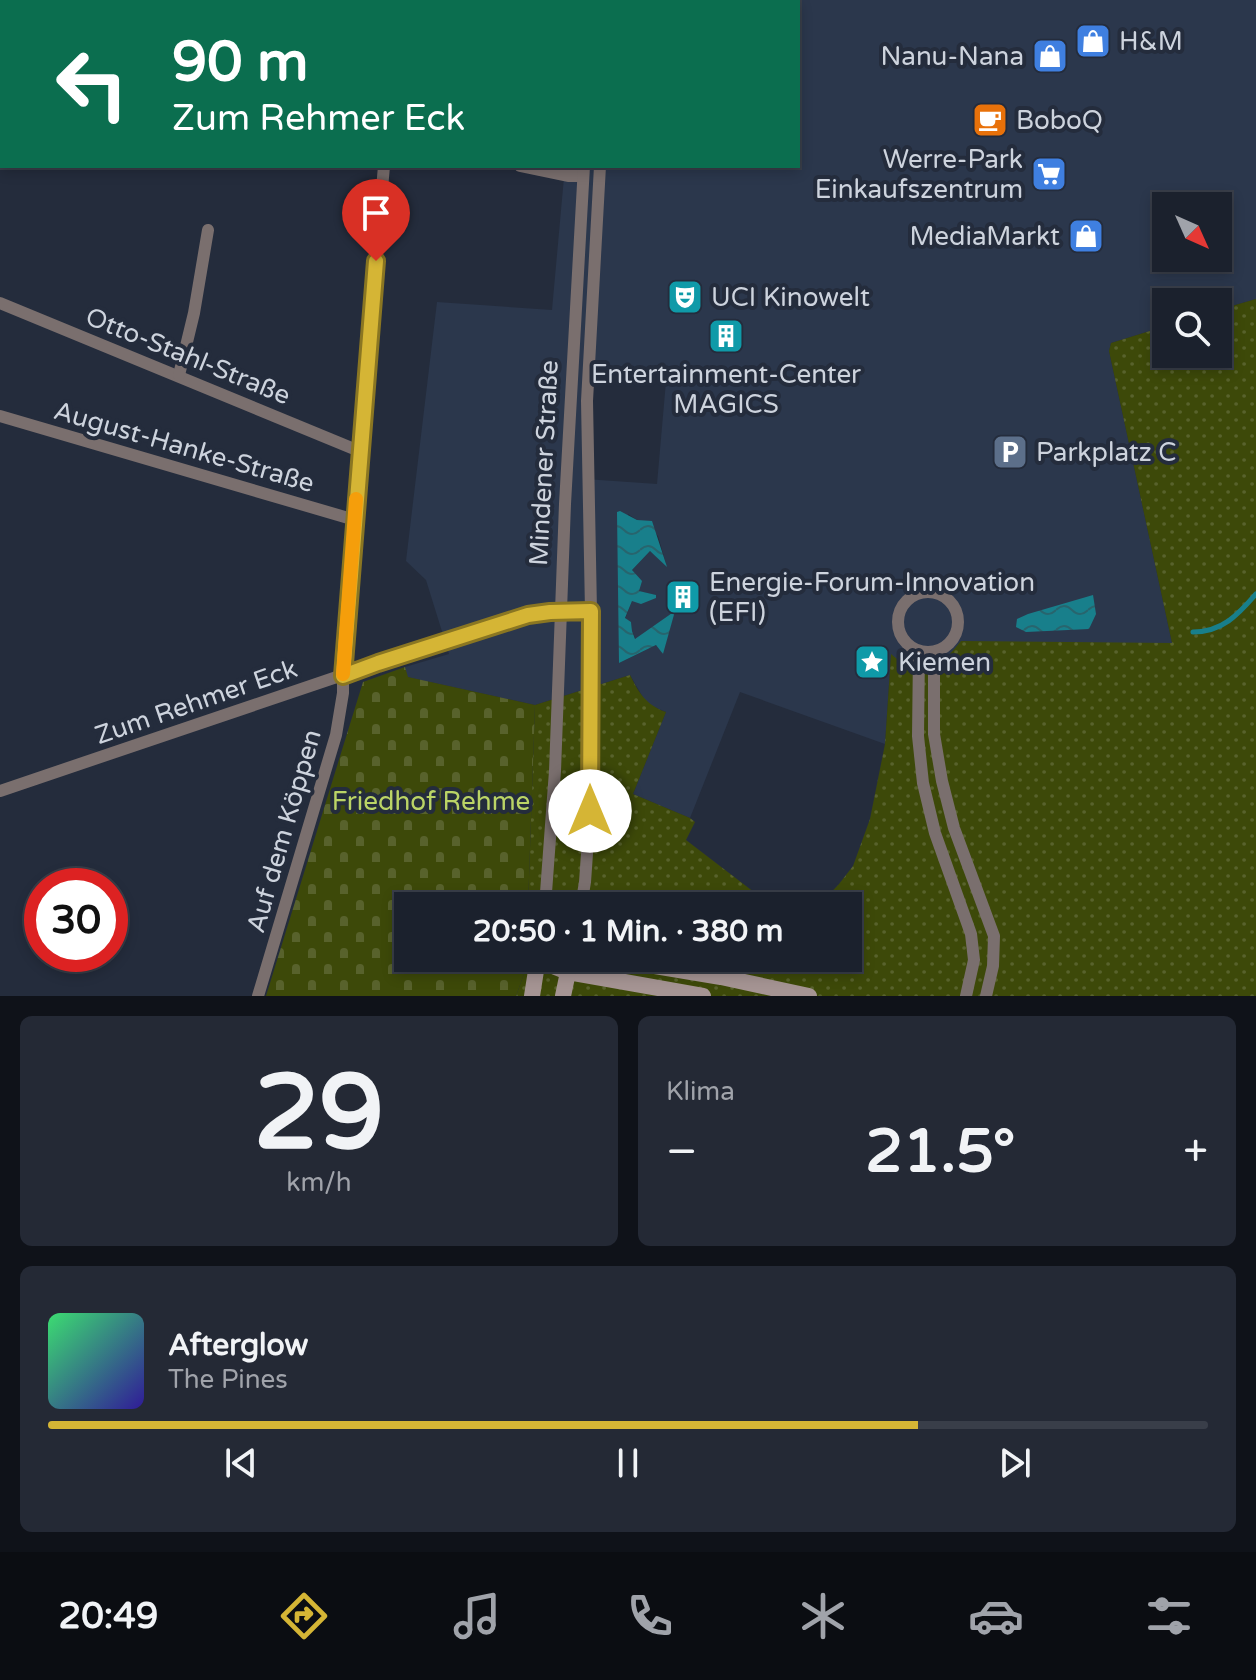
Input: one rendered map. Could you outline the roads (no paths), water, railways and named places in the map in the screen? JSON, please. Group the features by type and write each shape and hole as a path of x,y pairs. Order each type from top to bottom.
{"main road":[{"path":"532,996 536,972"},
{"path":"563,996 568,972"},
{"path":"600,972 703,996"},
{"path":"691,972 809,996"}],"street":[{"name":"Auf dem Köppen","path":"258,996 336,735 343,693 359,451 384,168"},
{"path":"530,168 568,176 584,171"},
{"name":"Mindener Straße","path":"583,892 590,811 591,611 587,401 600,168"},
{"name":"Mindener Straße","path":"546,892 555,771 565,504 584,171"},
{"path":"179,375 194,313 208,230"},
{"name":"Otto-Stahl-Straße","path":"0,303 359,451"},
{"name":"August-Hanke-Straße","path":"0,416 355,520"},
{"path":"932,592 944,596 958,616 958,628 953,639 934,652 919,651 906,643 899,630 899,615 906,601 919,593 932,592"},
{"name":"Zum Rehmer Eck","path":"0,791 528,615 591,611"},
{"path":"919,651 918,736 923,783 935,833 971,934 974,960 966,995"},
{"path":"934,652 934,734 942,781 958,840 994,936 993,966 986,996"}],"water":[{"path":"617,512 637,520 652,521 667,567 650,551 632,570 642,581 639,591 656,595 656,598 641,604 632,601 625,618 631,622 635,639 675,611 663,654 656,645 619,663"},
{"path":"1093,595 1096,614 1089,629 1026,632 1016,627 1017,619 1028,614"}],"waterway":[{"path":"1193,632 1221,626 1256,594"}],"place":[{"name":"H&M","path":"1093,41"},
{"name":"Nanu-Nana","path":"1050,56"},
{"name":"BoboQ","path":"990,120"},
{"name":"Werre-Park Einkaufszentrum","path":"1049,174"},
{"name":"MediaMarkt","path":"1086,236"},
{"name":"UCI Kinowelt","path":"685,297"},
{"name":"Entertainment-Center MAGICS","path":"726,336"},
{"name":"Parkplatz C","path":"1010,452"},
{"name":"Energie-Forum-Innovation (EFI)","path":"683,597"},
{"name":"Kiemen","path":"872,662"}],"park label":[{"name":"Friedhof Rehme","path":"431,801"}]}
